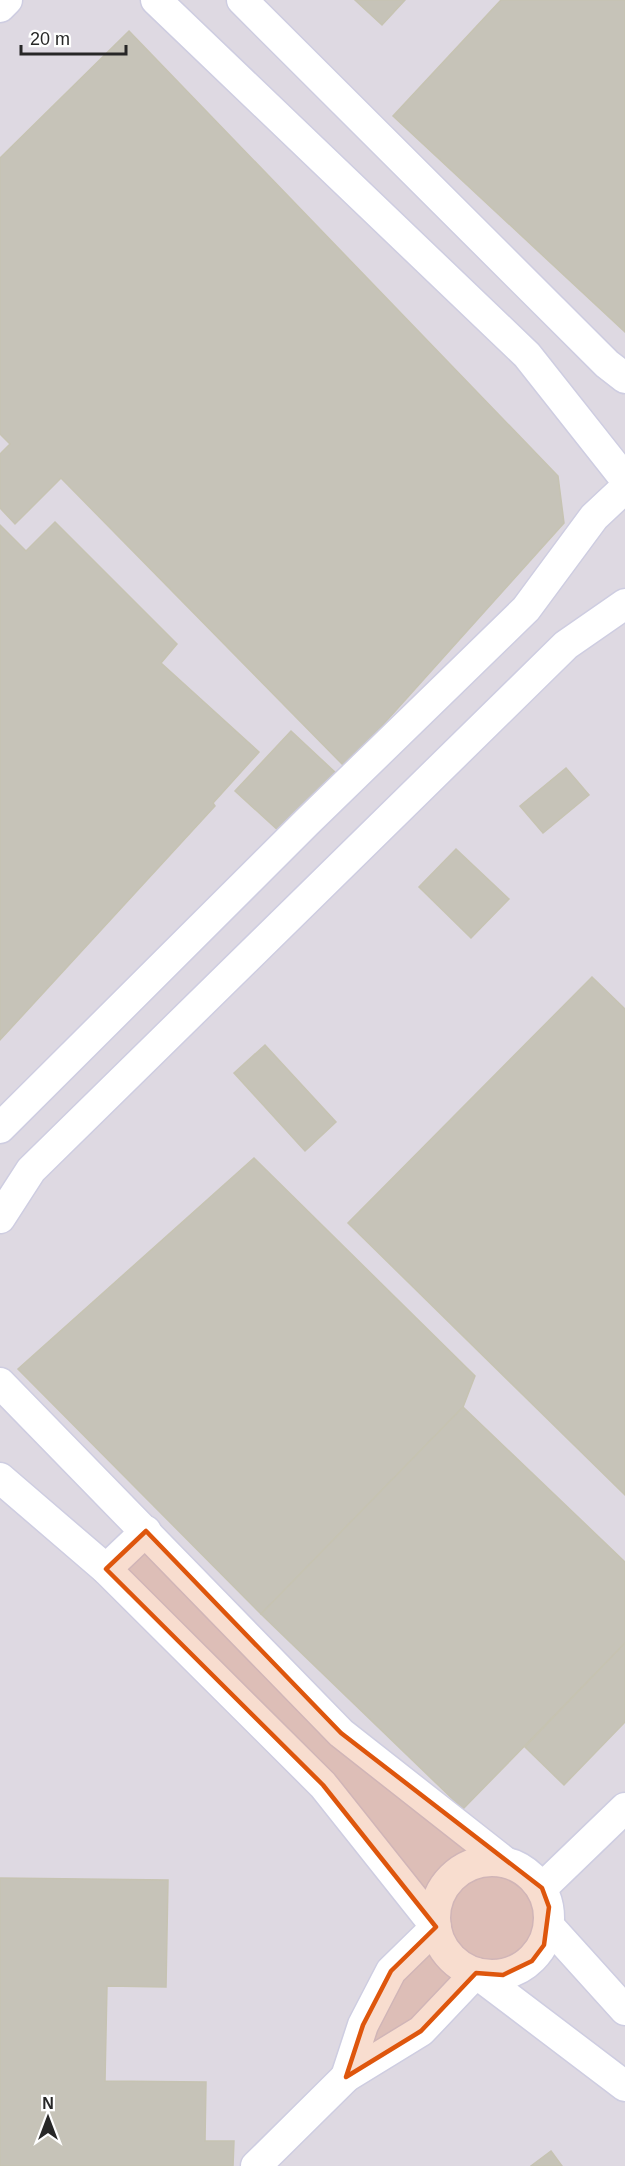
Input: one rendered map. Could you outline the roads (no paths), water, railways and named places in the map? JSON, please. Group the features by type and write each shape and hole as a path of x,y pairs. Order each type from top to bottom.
{"street":[{"path":"0,7 7,0"},
{"path":"156,0 527,355 625,479"},
{"path":"242,0 598,356 625,378"},
{"path":"0,1128 306,823 526,609 594,517 625,488"},
{"path":"0,1218 31,1170 566,645 625,604"},
{"path":"0,1383 341,1733 505,1862 524,1870 542,1888 549,1907 550,1927 544,1945 532,1961 522,1968 503,1975 476,1974 421,2031 346,2077 256,2166"},
{"path":"0,1478 106,1569 323,1785 436,1927"},
{"path":"106,1569 146,1531"},
{"path":"542,1888 625,1808"},
{"path":"505,1862 485,1861 469,1866 452,1877 444,1887 436,1906 436,1927 442,1946 458,1964 476,1974 625,2086"},
{"path":"346,2077 363,2025 391,1971 436,1927"},
{"path":"550,1927 625,2010"}]}
